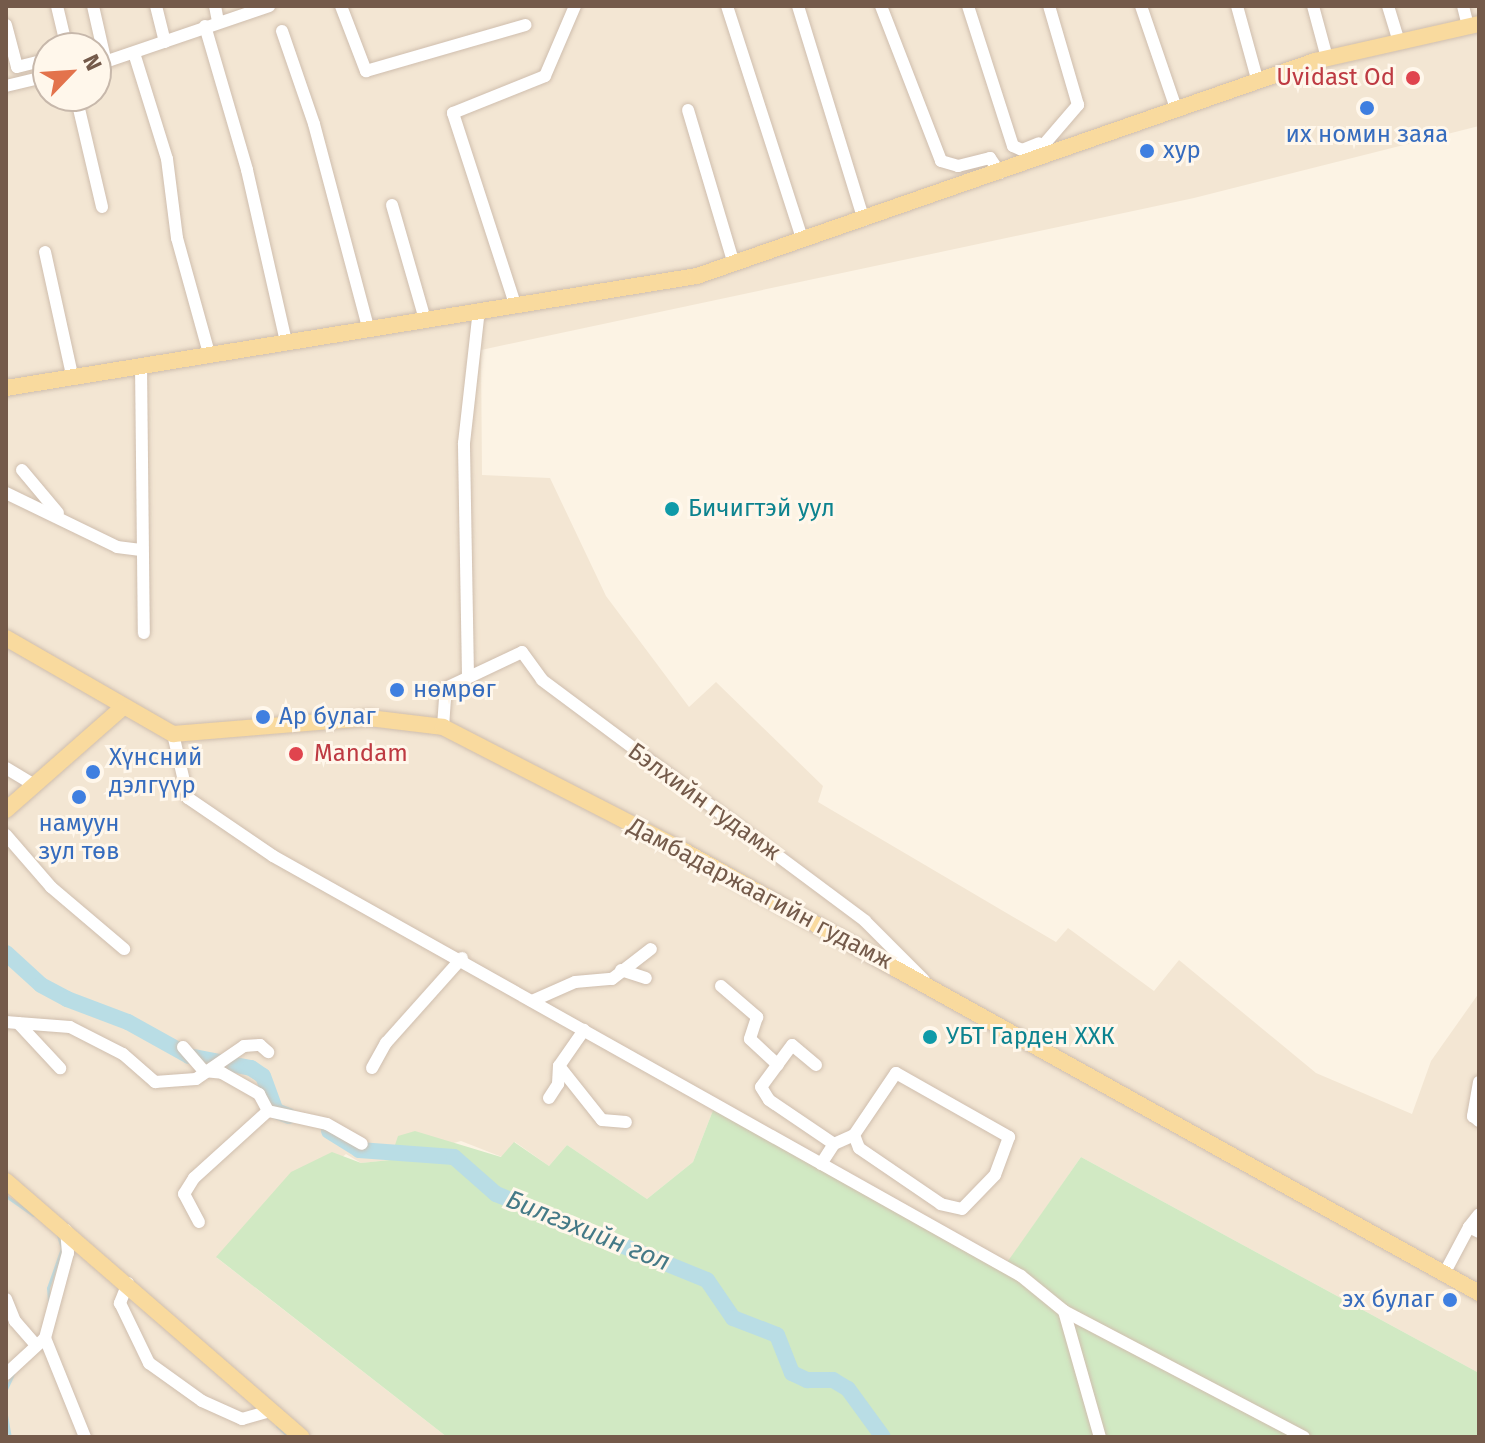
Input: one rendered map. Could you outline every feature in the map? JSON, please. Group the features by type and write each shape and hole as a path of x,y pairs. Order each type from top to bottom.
{"main road":[{"path":"6,388 697,276 1000,173 1042,151 1177,111 1327,58 1469,17"},
{"path":"6,638 122,708 173,734"},
{"path":"6,810 122,708"},
{"name":"Дамбадаржаагийн гудамж","path":"173,734 369,718 443,727 933,989 1479,1293"},
{"path":"6,1181 128,1283 302,1437"}],"street":[{"path":"57,6 63,32"},
{"path":"93,6 97,32"},
{"path":"156,6 165,42"},
{"path":"215,6 218,22"},
{"path":"112,60 269,6"},
{"path":"341,6 366,71 525,25"},
{"path":"727,6 803,241"},
{"path":"798,6 864,220"},
{"path":"881,6 941,161 951,167 990,158 1000,173"},
{"path":"968,6 1013,146 1022,150 1042,151 1078,105 1049,6"},
{"path":"1141,6 1177,111"},
{"path":"1237,6 1258,82"},
{"path":"1313,6 1327,58"},
{"path":"1388,6 1398,39"},
{"path":"515,304 453,113 545,76 570,9"},
{"path":"1469,17 1479,10"},
{"path":"6,25 17,67 32,63"},
{"path":"205,26 247,170 286,341"},
{"path":"282,31 314,124 368,327"},
{"path":"134,53 167,159 177,238 209,353"},
{"path":"6,86 32,80"},
{"path":"688,110 734,264"},
{"path":"80,112 102,207"},
{"path":"392,205 425,319"},
{"path":"45,252 72,375"},
{"path":"468,676 464,443 470,359 479,310"},
{"path":"141,364 146,480 141,550 144,633"},
{"path":"22,470 61,517"},
{"path":"6,493 61,517 117,547 141,550"},
{"name":"Бэлхийн гудамж","path":"443,727 446,688 522,652 542,680 865,921 933,989"},
{"path":"173,734 188,798 273,856 462,958 532,1001 1021,1276 1064,1311 1304,1437"},
{"path":"6,768 34,785"},
{"path":"6,835 51,887 124,949"},
{"path":"532,1001 575,982 612,979 651,949"},
{"path":"372,1068 386,1043 462,958"},
{"path":"621,970 646,978"},
{"path":"721,986 757,1017 750,1039 778,1065"},
{"path":"12,1022 60,1068"},
{"path":"12,1022 70,1027 123,1054 155,1082 177,1084 244,1046 260,1045 268,1052"},
{"path":"549,1098 558,1084 559,1066 584,1030"},
{"path":"816,1065 792,1045 761,1087 769,1100 834,1144"},
{"path":"183,1047 207,1069 249,1087 268,1111 327,1124 362,1144"},
{"path":"559,1066 602,1120 626,1122"},
{"path":"821,1164 834,1144 854,1135 896,1073 1009,1137 995,1175 980,1196 962,1209 941,1204 859,1148 854,1135"},
{"path":"1479,1082 1473,1116 1479,1121"},
{"path":"199,1222 184,1194 194,1178 268,1111"},
{"path":"1444,1274 1474,1230 1479,1214"},
{"path":"6,1374 40,1341 68,1253 66,1230"},
{"path":"128,1283 120,1303 149,1363 202,1401 242,1419 273,1410"},
{"path":"6,1299 15,1321 40,1341 85,1437"},
{"path":"1064,1311 1100,1437"}],"shaded area":[{"path":"6,6 1479,6 1479,126 1194,198 481,350 482,475 550,478 606,596 689,707 716,682 823,786 818,802 1056,942 1068,928 1154,991 1179,960 1316,1073 1412,1114 1431,1061 1479,993 1479,1373 1081,1157 1002,1271 717,1100 693,1162 647,1199 567,1145 549,1166 515,1142 502,1157 461,1141 391,1160 361,1163 346,1154 217,1258 447,1437 6,1437"}],"green space":[{"path":"717,1100 1001,1271 1081,1157 1479,1373 1479,1437 447,1437 216,1257 291,1172 332,1152 361,1163 390,1160 398,1136 415,1131 501,1157 514,1142 549,1166 567,1145 647,1199 693,1162"}],"waterway":[{"name":"Билгэхийн гол","path":"6,953 41,985 67,999 128,1022 189,1056 251,1068 263,1076 276,1111 289,1116"},
{"name":"Билгэхийн гол","path":"329,1131 359,1150 454,1157 496,1194 707,1280 733,1318 777,1335 792,1373 807,1380 833,1380 848,1389 883,1437"},
{"path":"6,1196 33,1215"},
{"path":"49,1301 48,1288 62,1248 58,1236"},
{"path":"6,1389 13,1374"},
{"path":"6,1415 10,1437"},
{"path":"277,1426 289,1437"}],"place":[{"name":"Uvidast Od","path":"1413,78"},
{"name":"их номин заяа","path":"1367,108"},
{"name":"хур","path":"1147,151"},
{"name":"Бичигтэй уул","path":"672,509"},
{"name":"нөмрөг","path":"397,690"},
{"name":"Ар булаг","path":"263,717"},
{"name":"Mandam","path":"296,754"},
{"name":"Хүнсний дэлгүүр","path":"93,772"},
{"name":"намуун зул төв","path":"79,797"},
{"name":"УБТ Гарден ХХК","path":"930,1037"},
{"name":"эх булаг","path":"1450,1300"}]}
